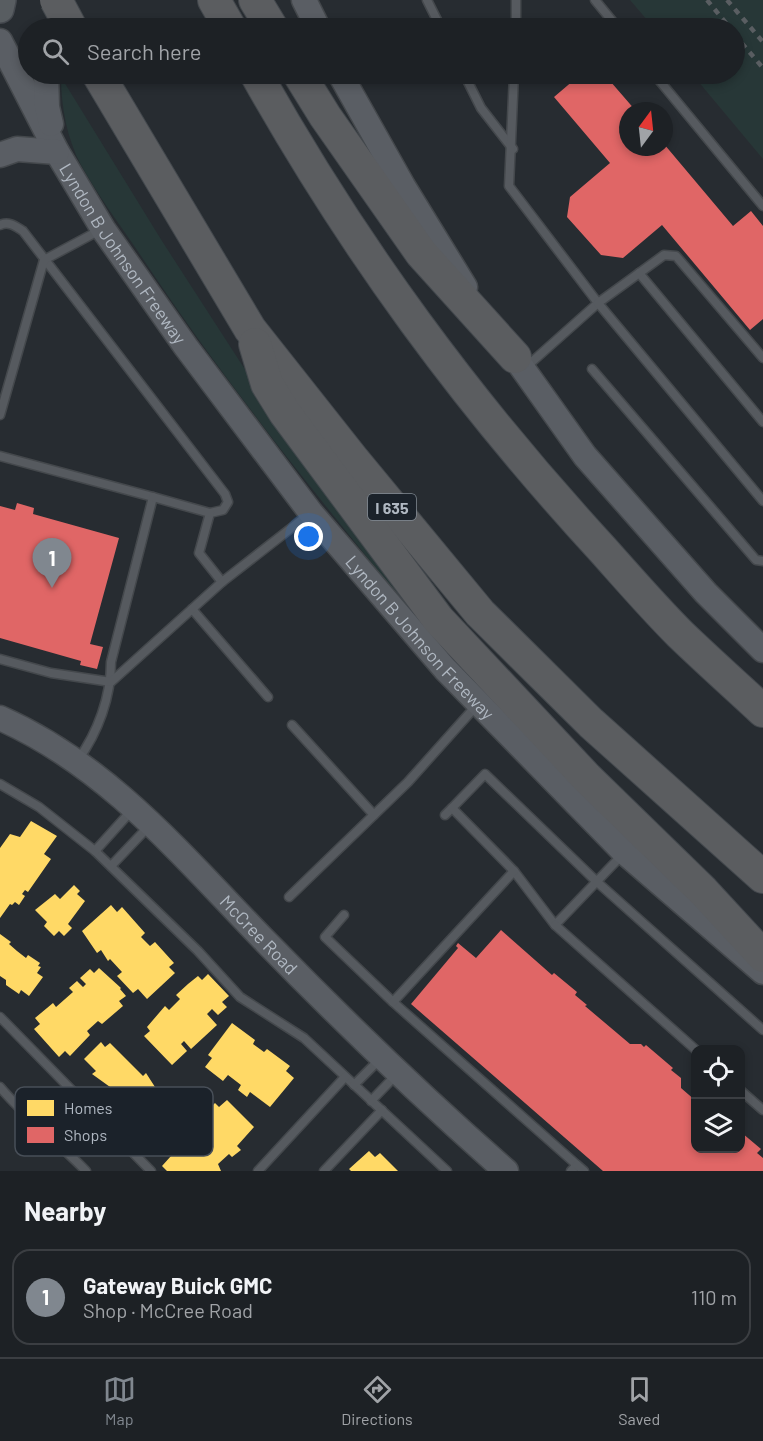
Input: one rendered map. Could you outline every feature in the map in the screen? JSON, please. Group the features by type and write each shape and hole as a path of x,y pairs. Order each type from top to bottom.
{"highway":[{"path":"56,0 66,18"},
{"path":"214,0 224,18"},
{"path":"255,0 266,18"},
{"name":"I 635","path":"104,84 250,329 352,458 480,612 591,723 763,877"},
{"path":"262,84 300,152 354,237 428,342 510,447 679,633 763,711"},
{"path":"305,84 421,253 520,363"},
{"path":"250,329 267,384 353,507 438,619 587,778 703,891 763,956"}],"main road":[{"path":"0,9 3,0"},
{"path":"59,18 63,0"},
{"path":"304,0 313,18"},
{"name":"Lyndon B Johnson Freeway","path":"0,41 18,76"},
{"name":"Lyndon B Johnson Freeway","path":"22,84 57,152 103,229 186,347 311,513 446,669 624,852 763,972"},
{"path":"0,155 17,149 57,152 47,107 46,84"},
{"path":"346,84 403,186 467,290 585,456 706,593 763,650"},
{"name":"McCree Road","path":"0,718 77,762 143,816 389,1065 506,1171"}],"lane":[{"path":"427,0 436,18"},
{"path":"516,0 516,18"},
{"path":"595,0 610,18"},
{"path":"469,84 481,108 513,149"},
{"path":"514,84 513,149 509,186 597,303 763,501"},
{"path":"662,84 763,206"},
{"path":"0,225 5,223 14,225 23,231 225,494 228,502 223,510 210,513 0,456"},
{"path":"0,415 44,260 103,229"},
{"path":"520,363 597,303 664,255 676,256 763,358"},
{"path":"639,273 763,422"},
{"path":"592,369 756,560 763,561"},
{"path":"77,762 94,738 111,682 111,662 153,497"},
{"path":"210,513 199,553 222,582"},
{"path":"111,682 222,582 311,513"},
{"path":"192,609 268,697"},
{"path":"0,659 51,673 111,682"},
{"path":"289,897 374,815 478,703"},
{"path":"292,725 374,815"},
{"path":"445,815 485,774 596,881 763,1030"},
{"path":"0,784 39,807 95,851 198,951 240,997 304,1038 447,1171"},
{"path":"452,808 514,871 555,925 691,1046"},
{"path":"95,851 143,816"},
{"path":"111,866 143,816"},
{"path":"555,925 624,852"},
{"path":"393,1002 514,871"},
{"path":"344,915 325,937 574,1168 584,1171"},
{"path":"0,1017 69,1087"},
{"path":"354,1085 389,1065"},
{"path":"371,1101 389,1065"},
{"path":"258,1171 345,1077"},
{"path":"0,1087 15,1104"},
{"path":"745,1094 763,1110"},
{"path":"324,1171 382,1110"},
{"path":"71,1156 86,1171"},
{"path":"136,1156 151,1171"}],"shaded area":[{"path":"630,0 763,0 763,159 700,84 745,84 745,18 645,18"},
{"path":"61,84 65,84 162,241 323,490 417,619 240,396 102,200 81,165 72,144 62,99"}],"building: Homes":[{"path":"31,821 57,836 44,854 51,859 28,892 25,890 22,894 25,896 19,905 15,902 10,904 0,918 0,848 10,834 20,837"},
{"path":"74,885 80,891 77,894 85,901 68,924 72,928 64,936 59,931 54,936 44,926 47,922 35,910 55,894 60,899"},
{"path":"111,905 117,912 122,907 145,933 141,937 150,946 155,942 174,963 169,967 175,973 147,999 138,989 133,993 117,976 122,972 110,959 108,961 101,950 97,953 82,931"},
{"path":"0,934 26,958 28,955 40,963 38,966 41,967 37,973 43,977 29,996 21,990 19,994 6,985 6,980 0,976"},
{"path":"99,968 121,988 126,996 119,1001 123,1006 102,1024 98,1021 87,1031 90,1035 70,1056 65,1051 59,1057 34,1029 40,1024 35,1018 53,1003 56,1007 73,992 69,988 77,981 83,987 86,984 80,978 90,969 94,973"},
{"path":"208,974 229,996 222,1002 227,1007 218,1015 212,1009 207,1014 217,1025 191,1049 184,1041 181,1044 187,1051 172,1065 144,1036 150,1031 147,1027 165,1006 169,1010 180,999 176,995 188,984 198,976 202,980"},
{"path":"232,1023 255,1040 253,1044 264,1052 267,1049 290,1066 286,1071 294,1078 270,1107 250,1092 247,1097 238,1090 241,1085 228,1075 223,1081 205,1067 212,1058 208,1055"},
{"path":"101,1042 105,1047 110,1043 143,1076 146,1073 155,1087 110,1087 92,1074 96,1071 84,1059"},
{"path":"227,1100 254,1127 237,1146 241,1150 232,1157 229,1154 218,1164 221,1171 167,1171 162,1166 171,1156 213,1156 213,1105 215,1103 219,1107"},
{"path":"369,1151 375,1157 380,1153 398,1171 351,1171 349,1169"}],"building: Shops":[{"path":"569,84 613,84 628,102 619,102 619,156 673,155 733,226 751,211 763,226 763,319 750,330 662,225 623,258 601,255 567,217 570,197 610,163 554,97"},
{"path":"17,503 34,508 33,514 119,538 90,644 103,647 97,669 80,665 81,661 0,638 0,506 15,510"},
{"path":"501,930 552,975 554,973 577,992 575,995 587,1005 585,1006 630,1044 641,1044 644,1047 646,1045 673,1068 671,1070 681,1078 681,1088 691,1097 691,1153 745,1153 745,1136 761,1149 757,1153 763,1158 763,1171 603,1171 411,1004 458,948 456,946 458,943 476,958"}],"railway":[{"path":"707,0 722,18"},
{"path":"727,0 742,18"},
{"path":"745,21 763,42"},
{"path":"745,47 763,68"}],"place":[{"name":"Gateway Buick GMC","path":"52,588"}]}
